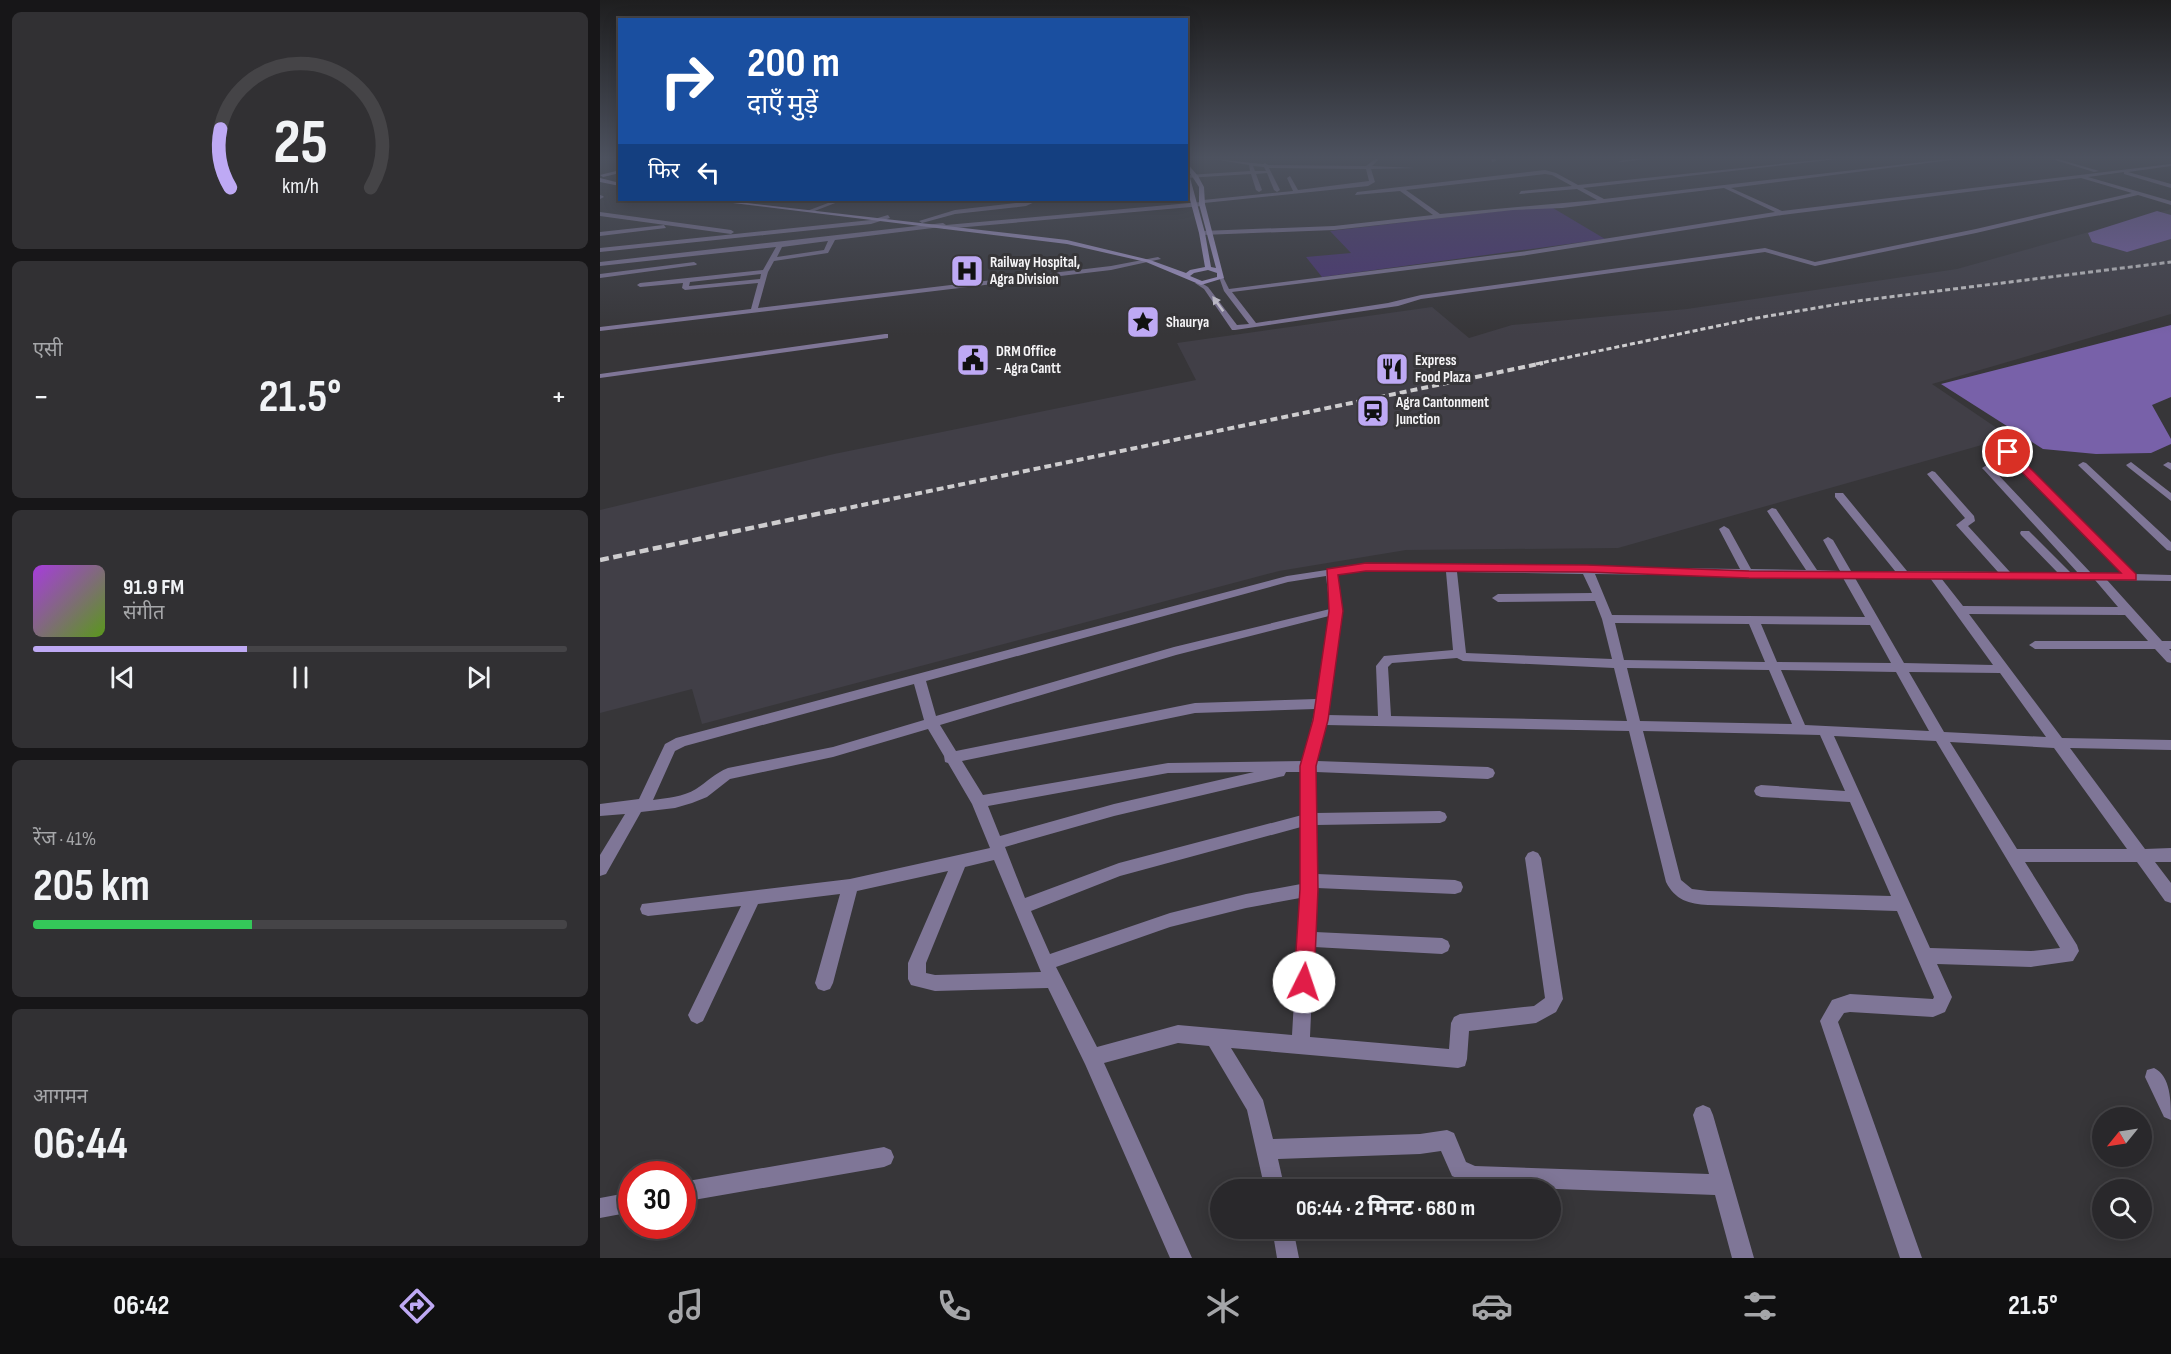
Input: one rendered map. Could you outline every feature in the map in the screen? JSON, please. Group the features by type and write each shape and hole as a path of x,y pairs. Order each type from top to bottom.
{"street":[{"path":"631,218 684,224 738,235"},
{"path":"880,218 922,221 1095,247 1189,273 1208,268 1221,275"},
{"path":"600,250 884,218 936,226"},
{"path":"922,221 934,218"},
{"path":"600,264 945,225 1044,218"},
{"path":"1199,218 1227,291 1254,325"},
{"path":"1204,218 1208,268"},
{"path":"1206,233 1330,229 1424,218"},
{"path":"1227,291 1527,253 1752,218"},
{"path":"959,225 1095,242 1158,258 1189,273 1206,288 1235,328 1775,251 1793,256 1808,264 1815,264 2030,218"},
{"path":"600,234 684,224"},
{"path":"1793,256 1821,257 1969,227 1997,225"},
{"path":"773,259 826,252 832,239"},
{"path":"754,310 765,272 780,245"},
{"path":"1879,246 1889,249"},
{"path":"600,328 1099,269 1158,258"},
{"path":"600,276 694,264"},
{"path":"640,285 765,272"},
{"path":"1198,283 1221,275"},
{"path":"687,280 685,288 762,281"},
{"path":"600,376 885,336"},
{"path":"2008,452 2132,577"},
{"path":"2083,465 2171,548"},
{"path":"2131,465 2171,498"},
{"path":"1987,468 2128,611 2171,659"},
{"path":"1932,474 1970,518 1970,521 1961,525 2007,575"},
{"path":"1839,495 1904,575"},
{"path":"1772,511 1815,575"},
{"path":"1724,529 1749,574"},
{"path":"2025,533 2069,577"},
{"path":"1828,540 1939,735 2071,951 2067,955 2031,959 1925,956"},
{"path":"600,869 641,805 670,748 676,744 1287,579 1366,567 1587,569 1815,575 1933,574 2171,578"},
{"path":"1451,569 1460,654"},
{"path":"1587,569 1608,618 1674,882 1679,891 1690,896 1708,898 1902,904"},
{"path":"1300,1046 1309,885 1309,819 1303,766 1321,712 1336,611 1331,572"},
{"path":"1933,574 2171,896"},
{"path":"1498,598 1598,597"},
{"path":"1959,610 2128,611"},
{"path":"600,810 681,800 704,791 719,777 728,774 833,752 1174,651 1336,611"},
{"path":"1608,618 1873,621"},
{"path":"1753,620 1801,730"},
{"path":"2035,645 2171,645"},
{"path":"1385,721 1384,662 1397,657 1460,654 1467,657 1619,664 1901,670 2003,669"},
{"path":"919,678 931,723 950,758 979,802 1053,980 1092,1057 1181,1258"},
{"path":"950,758 1195,708 1321,712 1385,721 1635,728 1825,730 2060,743 2171,745"},
{"path":"1825,730 1943,997 1940,1006 1850,1003 1838,1006 1829,1021 1911,1258"},
{"path":"648,909 850,886 959,862 998,847 1114,810 1303,766"},
{"path":"979,802 1168,768 1303,766 1488,773"},
{"path":"1761,791 1855,797"},
{"path":"1021,907 1119,870 1309,819 1440,817"},
{"path":"2014,855 2171,855"},
{"path":"1092,1057 1167,1036 1215,1038 1455,1060 1460,1057 1460,1023 1536,1014 1550,1006 1554,999 1533,858"},
{"path":"959,862 917,963 917,979 935,983 1053,980"},
{"path":"1046,963 1170,920 1309,885 1455,887"},
{"path":"824,983 850,886"},
{"path":"697,1015 753,897"},
{"path":"1307,939 1442,946"},
{"path":"1215,1038 1256,1107 1273,1179"},
{"path":"2154,1077 2171,1110"},
{"path":"1703,1114 1743,1258"},
{"path":"1266,1149 1420,1144 1447,1140 1459,1169 1474,1176 1722,1185"},
{"path":"696,1190 884,1157"},
{"path":"600,1208 618,1205"},
{"path":"1284,1239 1288,1258"}],"shaded area":[{"path":"1444,218 1569,218 1605,239 1322,277 1306,257 1351,253 1330,231"},
{"path":"2136,218 2171,218 2171,239 2127,252 2092,242 2088,233"},
{"path":"2140,218 2171,218 2171,314 1932,384 2010,437 1618,548 1406,550 1279,571 702,724 692,689 600,713 600,510 834,454 1196,380 1177,343 1432,307 1469,338 1512,325 1687,309 1957,269"},
{"path":"2171,325 2171,397 2152,405 2171,439 2171,444 2151,453 2096,454 2043,449 1941,384"}],"railway":[{"path":"1536,364 1751,319 1857,301 2171,262"},
{"path":"829,512 1543,363"},
{"path":"600,560 836,510"}],"place":[{"name":"Railway Hospital, Agra Division","path":"967,271"},
{"name":"Shaurya","path":"1143,322"},
{"name":"DRM Office - Agra Cantt","path":"973,360"},
{"name":"Express Food Plaza","path":"1392,369"},
{"name":"Agra Cantonment Junction","path":"1373,411"}],"route":[{"path":"1304,982 1309,889 1308,766 1320,720 1336,611 1331,572 1366,567 1587,569 1749,574 2132,577 2008,452"}]}
